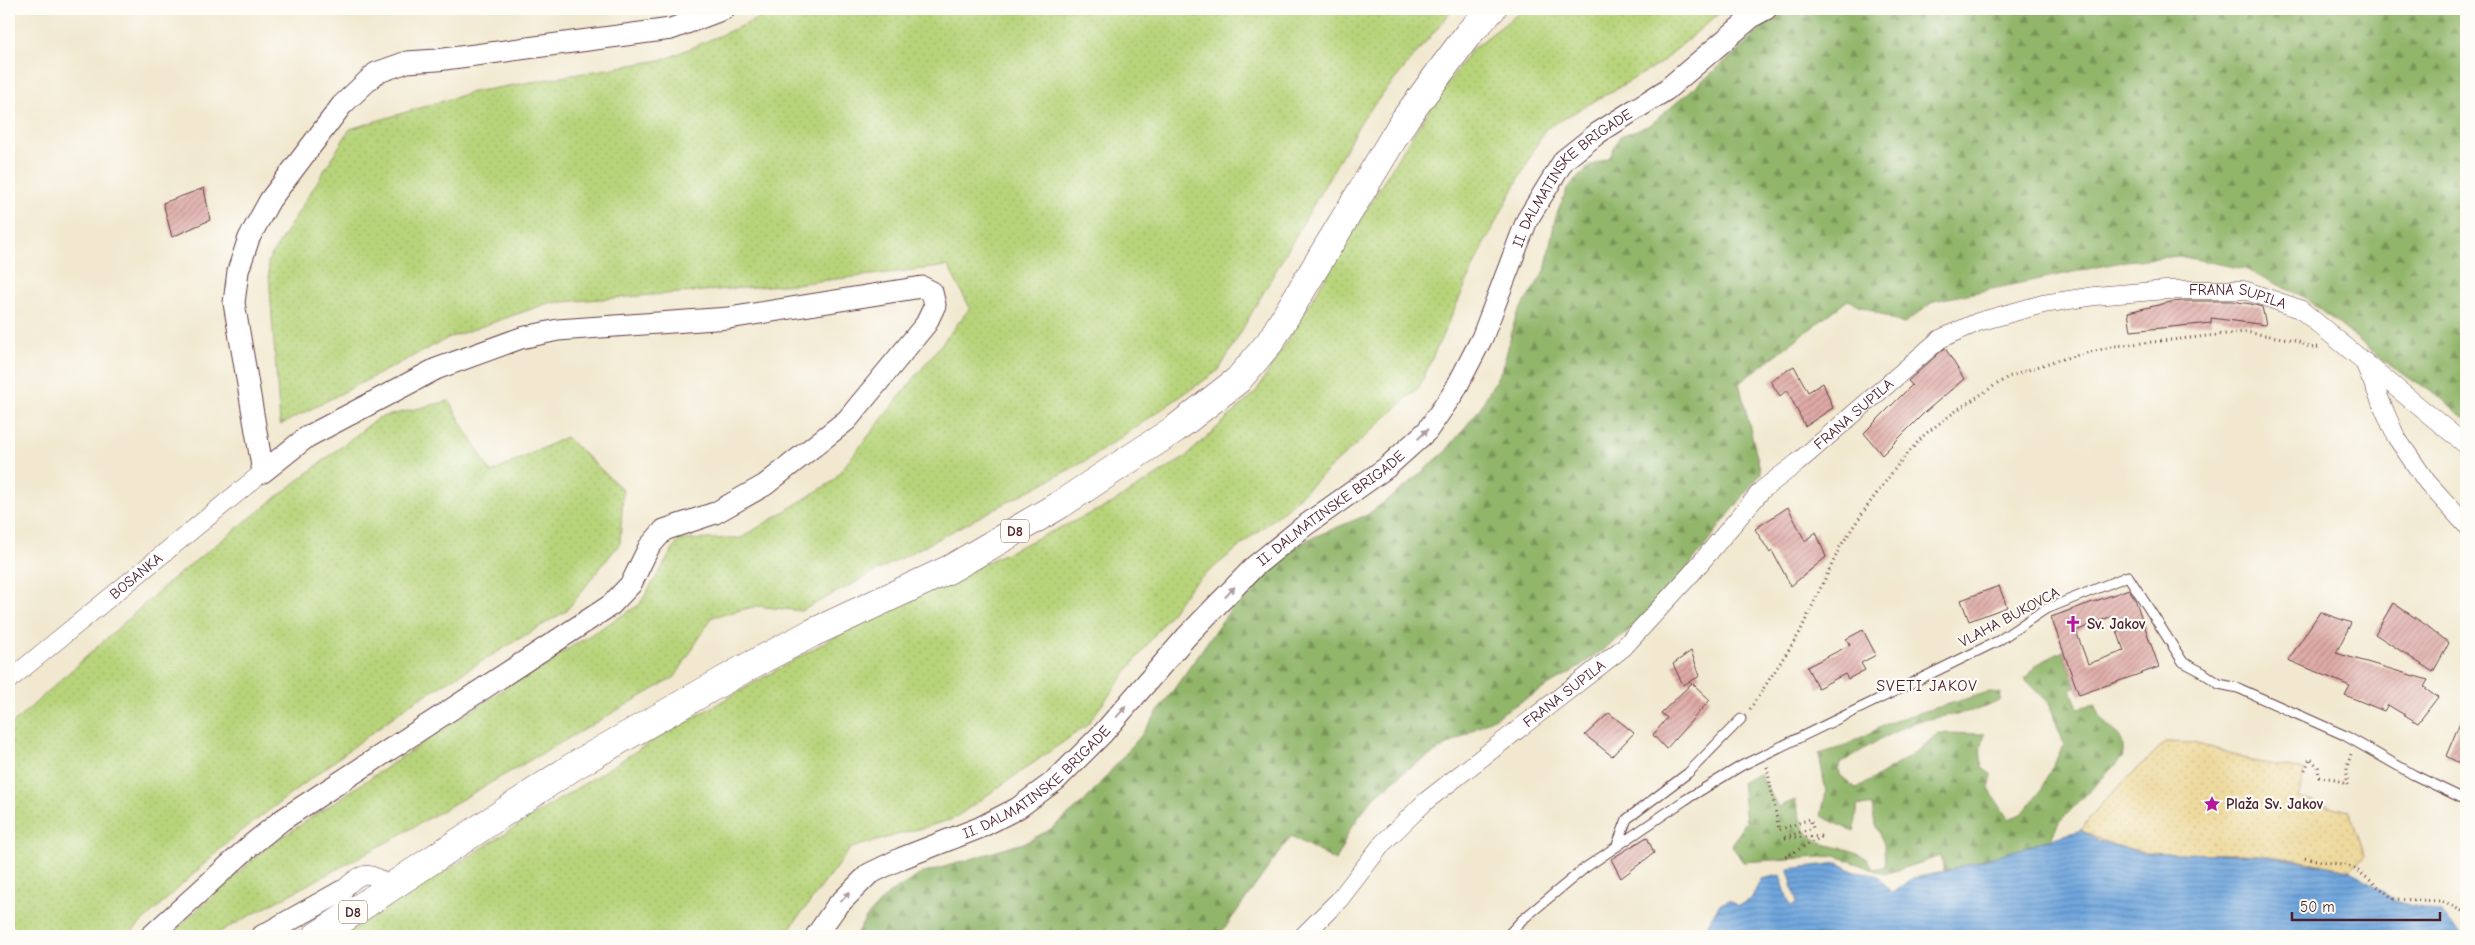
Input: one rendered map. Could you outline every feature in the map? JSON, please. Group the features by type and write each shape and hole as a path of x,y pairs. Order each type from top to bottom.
{"main road":[{"name":"D8","path":"317,936 574,766 670,710 812,633 950,568 1061,504 1174,429 1238,380 1270,342 1405,119 1469,33 1492,9"}],"street":[{"path":"151,936 251,845 282,820 611,605 631,584 649,547 664,530 715,512 765,485 847,420 926,324 935,305 932,292 922,287 729,318 558,330 521,338 436,369 307,438 263,472 234,303 238,271 250,238 270,200 342,105 376,73 407,62 437,60 671,29 724,9"},
{"name":"II. DALMATINSKE BRIGADE","path":"816,936 836,907 869,874 902,858 979,828 1018,808 1056,780 1103,733 1188,636 1255,566 1303,527 1386,468 1427,431 1454,392 1482,338 1526,220 1564,160 1598,134 1666,90 1753,16 1766,9"},
{"name":"FRANA SUPILA","path":"1303,936 1339,900 1384,843 1426,801 1623,648 1691,574 1762,490 1827,437 1940,339 1978,322 2043,304 2095,296 2166,290 2244,290 2300,309 2363,359 2378,399 2396,437 2427,482 2466,525"},
{"path":"2363,359 2466,445"},
{"name":"BOSANKA","path":"9,680 263,472"},
{"path":"262,936 342,891 358,876 365,874 381,880 389,888"}],"lane":[{"name":"VLAHA BUKOVCA","path":"1507,936 1522,920 1571,879 1617,846 1741,766 1998,641 2044,610 2128,576 2182,662 2219,684 2238,688 2354,740 2414,775 2466,800"},
{"path":"1617,846 1627,819 1688,773 1741,719"}],"path":[{"path":"1741,719 1765,689 1800,634 1840,547 1900,462 1925,434 1960,408 2008,377 2054,361 2115,346 2244,332 2295,340 2312,348 2346,345"},
{"path":"2305,770 2310,758 2318,767 2319,778 2335,779 2347,784 2347,767 2354,740"},
{"path":"1766,760 1779,830 1810,819 1813,828 1783,838 1823,836 1785,857"},
{"path":"2305,858 2353,867 2394,899 2441,901 2466,913"}],"green space":[{"path":"780,9 1453,9 1363,118 1219,370 1089,459 801,611 757,606 712,617 675,677 389,841 212,936 169,936 263,850 508,686 639,605 679,540 741,538 832,482 970,308 948,266 794,284 549,303 448,338 280,425 268,261 350,129 473,92 666,59"},
{"path":"1524,9 1724,9 1658,65 1545,129 1483,246 1419,387 1283,511 1191,586 1086,726 953,819 851,848 784,936 342,936 646,745 867,618 1111,504 1184,458 1256,392 1407,143 1470,51"},
{"path":"1787,9 2466,9 2466,420 2445,401 2395,369 2306,298 2245,269 2179,256 2126,261 1934,301 1903,324 1848,300 1739,383 1761,473 1693,561 1641,622 1573,671 1407,769 1370,801 1349,831 1336,861 1291,836 1219,936 855,936 866,918 888,894 921,874 1027,842 1051,829 1084,802 1140,737 1257,572 1309,539 1367,515 1406,486 1446,451 1479,410 1503,367 1516,316 1545,271 1555,219 1567,189 1588,167 1610,157 1620,136 1650,125 1740,49 1769,20"},
{"path":"449,401 491,473 566,437 623,490 620,543 566,611 410,704 231,839 127,936 9,936 9,727 171,580 378,418"},
{"path":"2063,651 2076,688 2071,690 2078,708 2095,704 2102,719 2121,739 2123,750 2122,758 2059,822 2051,839 1944,872 1941,856 1885,874 1836,856 1743,862 1732,846 1746,821 1742,782 1760,774 1778,807 1795,800 1803,827 1813,838 1822,843 1859,854 1874,869 1885,866 1884,844 1875,824 1872,806 1858,805 1854,832 1821,816 1826,792 1819,754 1842,747 1895,720 1989,692 2001,693 2000,701 1977,710 1918,721 1882,738 1839,764 1840,775 1857,789 1917,752 1938,733 1985,734 1980,747 1982,768 1992,775 1989,789 2008,819 2022,814 2039,793 2064,744 2049,703 2025,679 2036,665"}],"sand":[{"name":"Plaža Sv. Jakov","path":"2165,742 2192,743 2221,750 2251,761 2305,770 2298,798 2349,811 2365,856 2350,870 2260,855 2147,852 2103,841 2081,830 2100,805"}],"water":[{"path":"2081,830 2099,841 2140,852 2260,855 2350,870 2395,901 2441,913 2464,936 1640,936 1699,932 1701,935 1719,905 1729,900 1739,906 1751,899 1761,879 1780,875 1790,906 1797,904 1788,869 1838,863 1855,872 1877,875 1892,894 1913,878 1944,872"}],"building":[{"path":"204,188 210,220 172,237 163,203"},
{"path":"2232,301 2262,307 2266,325 2211,318 2211,323 2131,331 2128,312 2171,302"},
{"path":"1945,348 1964,379 1925,412 1882,455 1864,433 1912,385 1908,381"},
{"path":"1794,366 1808,392 1823,383 1833,408 1805,426 1787,390 1780,396 1770,381"},
{"path":"1788,507 1805,541 1816,532 1826,557 1791,586 1772,551 1770,553 1755,529"},
{"path":"1999,586 2007,607 1969,621 1961,600"},
{"path":"2129,589 2135,599 2159,667 2079,695 2051,617","holes":["2112,616 2124,651 2088,664 2076,631"]},
{"path":"2393,603 2449,643 2433,672 2375,634"},
{"path":"2320,612 2351,623 2336,653 2428,680 2424,687 2438,697 2418,723 2388,705 2384,711 2345,695 2350,686 2288,660"},
{"path":"1863,630 1876,655 1861,663 1865,670 1848,679 1845,674 1818,688 1807,667 1850,645 1846,639"},
{"path":"1691,651 1700,676 1683,685 1673,664"},
{"path":"1692,683 1710,700 1666,749 1653,735 1667,718 1661,713"},
{"path":"2466,708 2466,767 2446,756"},
{"path":"1609,713 1634,733 1612,756 1585,735"},
{"path":"1647,837 1654,853 1621,878 1611,859"}],"place":[{"name":"Sv. Jakov","path":"2073,624"},
{"name":"Plaža Sv. Jakov","path":"2212,804"}],"district":[{"name":"SVETI JAKOV","path":"1927,685"}]}
